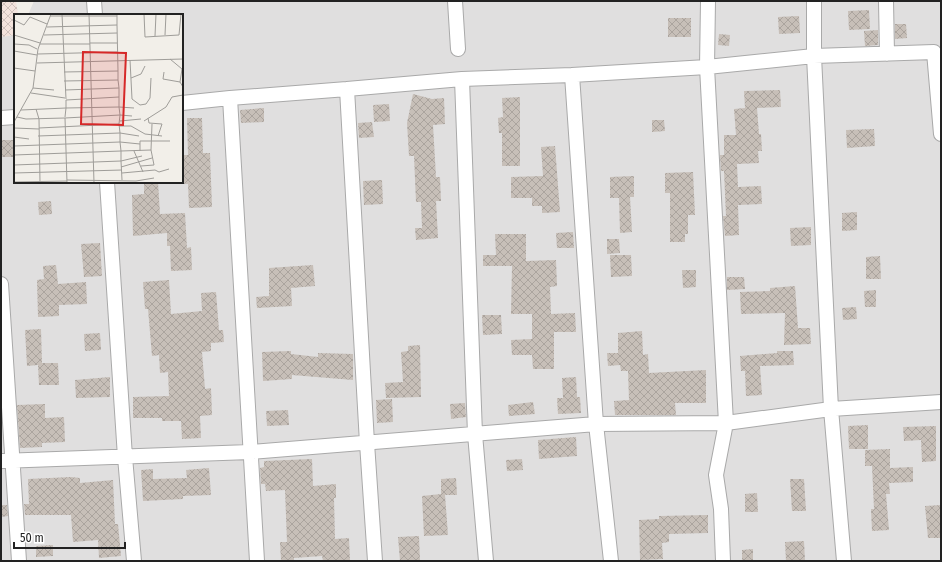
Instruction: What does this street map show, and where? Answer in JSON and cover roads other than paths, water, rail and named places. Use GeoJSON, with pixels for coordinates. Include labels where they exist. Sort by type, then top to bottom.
{"type":"FeatureCollection","features":[{"type":"Feature","properties":{"kind":"street"},"geometry":{"type":"LineString","coordinates":[[94,1],[95,14]]}},
{"type":"Feature","properties":{"kind":"street"},"geometry":{"type":"LineString","coordinates":[[455,1],[458,50]]}},
{"type":"Feature","properties":{"kind":"street"},"geometry":{"type":"LineString","coordinates":[[708,1],[707,67],[726,423],[716,475],[721,509],[723,561]]}},
{"type":"Feature","properties":{"kind":"street"},"geometry":{"type":"LineString","coordinates":[[814,1],[814,56],[831,410],[844,561]]}},
{"type":"Feature","properties":{"kind":"street"},"geometry":{"type":"LineString","coordinates":[[886,1],[887,54]]}},
{"type":"Feature","properties":{"kind":"street"},"geometry":{"type":"LineString","coordinates":[[183,103],[462,79],[572,75],[707,67],[814,56],[938,52],[941,134]]}},
{"type":"Feature","properties":{"kind":"street"},"geometry":{"type":"LineString","coordinates":[[572,75],[596,424],[611,561]]}},
{"type":"Feature","properties":{"kind":"street"},"geometry":{"type":"LineString","coordinates":[[462,79],[475,434],[486,561]]}},
{"type":"Feature","properties":{"kind":"street"},"geometry":{"type":"LineString","coordinates":[[347,89],[375,561]]}},
{"type":"Feature","properties":{"kind":"street"},"geometry":{"type":"LineString","coordinates":[[230,98],[257,561]]}},
{"type":"Feature","properties":{"kind":"street"},"geometry":{"type":"LineString","coordinates":[[1,118],[14,117]]}},
{"type":"Feature","properties":{"kind":"street"},"geometry":{"type":"LineString","coordinates":[[107,183],[125,457],[134,561]]}},
{"type":"Feature","properties":{"kind":"street"},"geometry":{"type":"LineString","coordinates":[[1,284],[8,461],[19,561]]}},
{"type":"Feature","properties":{"kind":"street"},"geometry":{"type":"LineString","coordinates":[[8,461],[250,452],[596,424],[726,423],[831,410],[941,402]]}}]}
